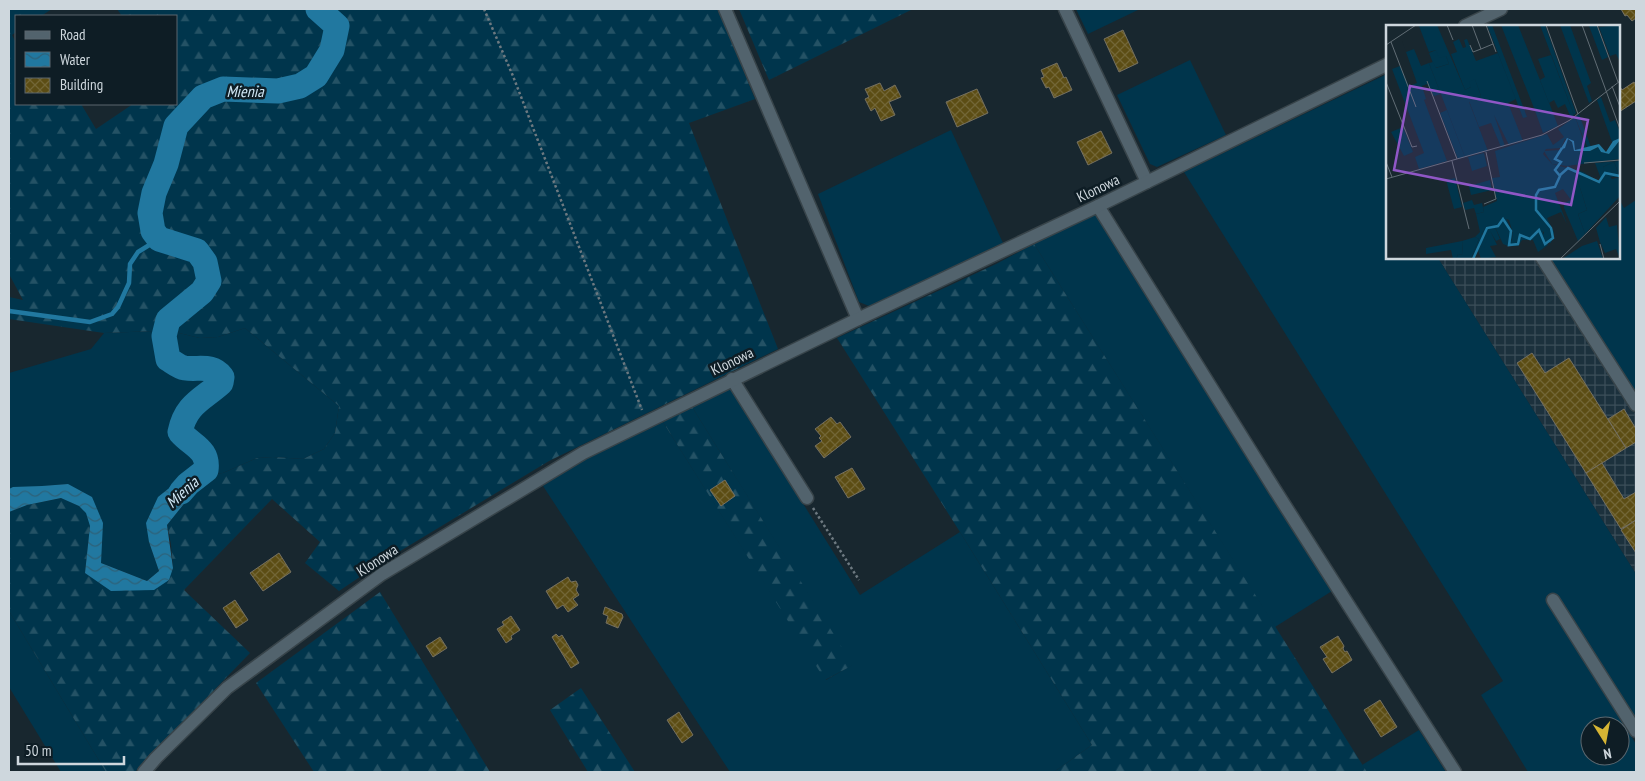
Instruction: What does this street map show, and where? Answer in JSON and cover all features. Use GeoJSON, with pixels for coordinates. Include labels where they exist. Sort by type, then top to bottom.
{"type":"FeatureCollection","features":[{"type":"Feature","properties":{"kind":"street"},"geometry":{"type":"LineString","coordinates":[[725,9],[858,319]]}},
{"type":"Feature","properties":{"kind":"street"},"geometry":{"type":"LineString","coordinates":[[1065,9],[1147,182]]}},
{"type":"Feature","properties":{"kind":"street"},"geometry":{"type":"LineString","coordinates":[[1467,25],[1501,9]]}},
{"type":"Feature","properties":{"kind":"street","name":"Klonowa"},"geometry":{"type":"LineString","coordinates":[[144,772],[227,688],[382,574],[583,453],[732,379],[1098,206],[1386,65]]}},
{"type":"Feature","properties":{"kind":"street"},"geometry":{"type":"LineString","coordinates":[[1098,206],[1275,490],[1455,772]]}},
{"type":"Feature","properties":{"kind":"street"},"geometry":{"type":"LineString","coordinates":[[1543,259],[1636,405]]}},
{"type":"Feature","properties":{"kind":"street"},"geometry":{"type":"LineString","coordinates":[[732,379],[807,498]]}},
{"type":"Feature","properties":{"kind":"street"},"geometry":{"type":"LineString","coordinates":[[1554,600],[1636,731]]}},
{"type":"Feature","properties":{"kind":"path"},"geometry":{"type":"LineString","coordinates":[[484,9],[513,76],[647,421]]}},
{"type":"Feature","properties":{"kind":"path"},"geometry":{"type":"LineString","coordinates":[[807,498],[859,580]]}},
{"type":"Feature","properties":{"kind":"shaded area"},"geometry":{"type":"Polygon","coordinates":[[[1439,259],[1548,259],[1636,415],[1636,574],[1439,259]]]}},
{"type":"Feature","properties":{"kind":"green space"},"geometry":{"type":"Polygon","coordinates":[[[9,9],[52,9],[43,15],[15,15],[15,33],[12,35],[15,41],[15,105],[82,105],[96,129],[132,105],[178,105],[178,15],[121,15],[117,9],[718,9],[755,99],[689,123],[778,349],[549,461],[382,562],[339,591],[305,563],[320,542],[272,499],[184,590],[250,653],[135,772],[106,772],[9,611],[9,512],[27,505],[62,498],[79,506],[86,513],[90,526],[85,573],[127,591],[173,568],[167,525],[195,490],[213,474],[223,473],[257,458],[303,459],[324,449],[335,433],[339,406],[245,328],[218,337],[200,338],[175,332],[104,333],[9,319],[9,297],[23,300],[9,274],[9,9]]]}},
{"type":"Feature","properties":{"kind":"green space"},"geometry":{"type":"Polygon","coordinates":[[[739,9],[913,9],[769,80],[739,9]]]}},
{"type":"Feature","properties":{"kind":"green space"},"geometry":{"type":"Polygon","coordinates":[[[1076,9],[1140,9],[1088,34],[1076,9]]]}},
{"type":"Feature","properties":{"kind":"green space"},"geometry":{"type":"Polygon","coordinates":[[[1190,60],[1226,135],[1157,167],[1150,164],[1117,95],[1190,60]]]}},
{"type":"Feature","properties":{"kind":"green space"},"geometry":{"type":"Polygon","coordinates":[[[1386,74],[1386,259],[1439,259],[1636,574],[1636,720],[1555,594],[1546,600],[1618,716],[1580,716],[1580,766],[1630,766],[1630,734],[1636,744],[1636,772],[1528,772],[1481,695],[1503,681],[1184,172],[1386,74]]]}},
{"type":"Feature","properties":{"kind":"green space"},"geometry":{"type":"Polygon","coordinates":[[[951,130],[1003,243],[869,306],[859,302],[818,194],[951,130]]]}},
{"type":"Feature","properties":{"kind":"green space"},"geometry":{"type":"Polygon","coordinates":[[[1636,200],[1636,399],[1548,259],[1620,259],[1620,201],[1624,208],[1636,200]]]}},
{"type":"Feature","properties":{"kind":"green space"},"geometry":{"type":"Polygon","coordinates":[[[1096,213],[1332,591],[1275,627],[1034,244],[1096,213]]]}},
{"type":"Feature","properties":{"kind":"green space"},"geometry":{"type":"Polygon","coordinates":[[[1034,244],[1367,772],[1054,772],[1092,745],[837,338],[996,264],[1034,244]]]}},
{"type":"Feature","properties":{"kind":"green space"},"geometry":{"type":"Polygon","coordinates":[[[245,328],[339,406],[335,433],[324,449],[303,459],[257,458],[223,473],[213,474],[193,469],[149,542],[159,571],[147,581],[101,563],[101,549],[68,484],[9,489],[9,373],[91,349],[104,333],[175,332],[200,338],[218,337],[245,328]]]}},
{"type":"Feature","properties":{"kind":"green space"},"geometry":{"type":"Polygon","coordinates":[[[731,388],[860,595],[960,532],[1092,745],[1054,772],[730,772],[543,486],[591,454],[663,422],[826,680],[852,665],[692,407],[731,388]]]}},
{"type":"Feature","properties":{"kind":"green space"},"geometry":{"type":"Polygon","coordinates":[[[692,407],[853,665],[825,680],[663,422],[692,407]]]}},
{"type":"Feature","properties":{"kind":"green space"},"geometry":{"type":"Polygon","coordinates":[[[380,592],[490,772],[314,772],[256,683],[380,592]]]}},
{"type":"Feature","properties":{"kind":"green space"},"geometry":{"type":"Polygon","coordinates":[[[9,611],[106,772],[61,772],[9,687],[9,611]]]}},
{"type":"Feature","properties":{"kind":"green space"},"geometry":{"type":"Polygon","coordinates":[[[581,688],[635,772],[588,772],[550,710],[581,688]]]}},
{"type":"Feature","properties":{"kind":"green space"},"geometry":{"type":"Polygon","coordinates":[[[1419,730],[1446,772],[1367,772],[1362,765],[1419,730]]]}},
{"type":"Feature","properties":{"kind":"water"},"geometry":{"type":"Polygon","coordinates":[[[200,467],[213,474],[195,490],[167,525],[173,568],[169,580],[154,590],[111,591],[85,573],[90,526],[86,513],[79,506],[61,498],[27,505],[9,512],[9,489],[13,487],[68,484],[92,497],[103,523],[101,563],[147,581],[159,571],[149,542],[146,523],[158,497],[193,469],[200,467]]]}},
{"type":"Feature","properties":{"kind":"building"},"geometry":{"type":"Polygon","coordinates":[[[1621,9],[1636,9],[1636,18],[1632,21],[1627,15],[1625,16],[1621,9]]]}},
{"type":"Feature","properties":{"kind":"building"},"geometry":{"type":"Polygon","coordinates":[[[1123,30],[1138,63],[1119,72],[1104,39],[1123,30]]]}},
{"type":"Feature","properties":{"kind":"building"},"geometry":{"type":"Polygon","coordinates":[[[1057,63],[1072,90],[1054,98],[1049,87],[1046,88],[1041,78],[1044,77],[1041,70],[1057,63]]]}},
{"type":"Feature","properties":{"kind":"building"},"geometry":{"type":"Polygon","coordinates":[[[1634,82],[1636,85],[1636,101],[1620,111],[1620,87],[1622,90],[1634,82]]]}},
{"type":"Feature","properties":{"kind":"building"},"geometry":{"type":"Polygon","coordinates":[[[880,83],[884,91],[895,85],[901,97],[889,102],[895,115],[881,121],[875,108],[871,111],[865,99],[869,97],[865,89],[880,83]]]}},
{"type":"Feature","properties":{"kind":"building"},"geometry":{"type":"Polygon","coordinates":[[[977,89],[988,113],[957,127],[946,102],[977,89]]]}},
{"type":"Feature","properties":{"kind":"building"},"geometry":{"type":"Polygon","coordinates":[[[1101,131],[1112,153],[1088,165],[1077,142],[1101,131]]]}},
{"type":"Feature","properties":{"kind":"building"},"geometry":{"type":"Polygon","coordinates":[[[1532,353],[1545,373],[1569,358],[1626,448],[1586,473],[1517,363],[1532,353]]]}},
{"type":"Feature","properties":{"kind":"building"},"geometry":{"type":"Polygon","coordinates":[[[1624,409],[1636,429],[1636,442],[1626,448],[1608,419],[1624,409]]]}},
{"type":"Feature","properties":{"kind":"building"},"geometry":{"type":"Polygon","coordinates":[[[831,417],[837,424],[840,422],[851,437],[824,458],[815,446],[822,441],[819,438],[821,436],[815,429],[831,417]]]}},
{"type":"Feature","properties":{"kind":"building"},"geometry":{"type":"Polygon","coordinates":[[[1602,463],[1624,499],[1636,492],[1636,520],[1621,529],[1586,473],[1602,463]]]}},
{"type":"Feature","properties":{"kind":"building"},"geometry":{"type":"Polygon","coordinates":[[[852,468],[865,489],[848,498],[835,477],[852,468]]]}},
{"type":"Feature","properties":{"kind":"building"},"geometry":{"type":"Polygon","coordinates":[[[725,480],[735,496],[721,506],[710,490],[725,480]]]}},
{"type":"Feature","properties":{"kind":"building"},"geometry":{"type":"Polygon","coordinates":[[[1636,520],[1636,553],[1621,530],[1636,520]]]}},
{"type":"Feature","properties":{"kind":"building"},"geometry":{"type":"Polygon","coordinates":[[[279,553],[291,572],[263,591],[250,573],[279,553]]]}},
{"type":"Feature","properties":{"kind":"building"},"geometry":{"type":"Polygon","coordinates":[[[568,577],[571,582],[576,581],[578,585],[576,590],[579,595],[573,599],[578,605],[568,612],[563,605],[557,609],[546,591],[568,577]]]}},
{"type":"Feature","properties":{"kind":"building"},"geometry":{"type":"Polygon","coordinates":[[[235,600],[248,620],[236,628],[223,608],[235,600]]]}},
{"type":"Feature","properties":{"kind":"building"},"geometry":{"type":"Polygon","coordinates":[[[605,607],[622,614],[623,617],[618,628],[606,623],[608,616],[603,614],[605,607]]]}},
{"type":"Feature","properties":{"kind":"building"},"geometry":{"type":"Polygon","coordinates":[[[511,616],[520,630],[511,636],[512,639],[506,643],[497,629],[504,625],[502,622],[511,616]]]}},
{"type":"Feature","properties":{"kind":"building"},"geometry":{"type":"Polygon","coordinates":[[[556,634],[559,637],[562,635],[579,663],[571,668],[552,637],[556,634]]]}},
{"type":"Feature","properties":{"kind":"building"},"geometry":{"type":"Polygon","coordinates":[[[1338,636],[1344,646],[1343,649],[1345,652],[1347,651],[1352,660],[1332,673],[1323,659],[1327,657],[1320,647],[1338,636]]]}},
{"type":"Feature","properties":{"kind":"building"},"geometry":{"type":"Polygon","coordinates":[[[440,637],[447,648],[433,657],[426,646],[440,637]]]}},
{"type":"Feature","properties":{"kind":"building"},"geometry":{"type":"Polygon","coordinates":[[[1380,700],[1397,727],[1381,737],[1364,710],[1380,700]]]}},
{"type":"Feature","properties":{"kind":"building"},"geometry":{"type":"Polygon","coordinates":[[[679,712],[693,735],[682,743],[667,720],[679,712]]]}},
{"type":"Feature","properties":{"kind":"waterway","name":"Mienia"},"geometry":{"type":"LineString","coordinates":[[181,492],[206,470],[205,457],[202,452],[180,432],[183,423],[186,415],[196,403],[221,383],[222,377],[214,370],[178,366],[168,359],[164,336],[168,320],[202,292],[209,281],[205,262],[197,251],[159,239],[153,231],[150,213],[154,193],[166,164],[176,126],[203,97],[223,89],[278,91],[300,86],[316,76],[332,50],[337,26],[318,9]]}},
{"type":"Feature","properties":{"kind":"waterway"},"geometry":{"type":"LineString","coordinates":[[9,311],[90,322],[112,314],[118,307],[129,283],[130,264],[138,252],[159,239]]}}]}
